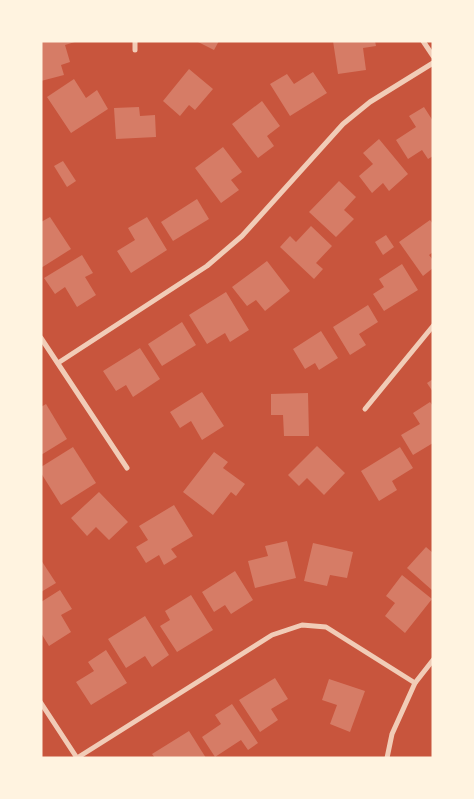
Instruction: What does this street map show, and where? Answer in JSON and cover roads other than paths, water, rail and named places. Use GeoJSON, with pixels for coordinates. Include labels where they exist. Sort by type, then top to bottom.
{"type":"FeatureCollection","features":[{"type":"Feature","properties":{"kind":"street"},"geometry":{"type":"LineString","coordinates":[[135,41],[135,50]]}},
{"type":"Feature","properties":{"kind":"street"},"geometry":{"type":"LineString","coordinates":[[423,41],[433,56]]}},
{"type":"Feature","properties":{"kind":"street"},"geometry":{"type":"LineString","coordinates":[[58,363],[207,266],[242,236],[343,124],[370,102],[433,63]]}},
{"type":"Feature","properties":{"kind":"street"},"geometry":{"type":"LineString","coordinates":[[365,409],[433,326]]}},
{"type":"Feature","properties":{"kind":"street"},"geometry":{"type":"LineString","coordinates":[[41,338],[127,468]]}},
{"type":"Feature","properties":{"kind":"street"},"geometry":{"type":"LineString","coordinates":[[41,703],[77,758],[272,635],[302,625],[326,627],[415,682]]}},
{"type":"Feature","properties":{"kind":"street"},"geometry":{"type":"LineString","coordinates":[[387,758],[392,734],[415,682],[433,660]]}}]}
